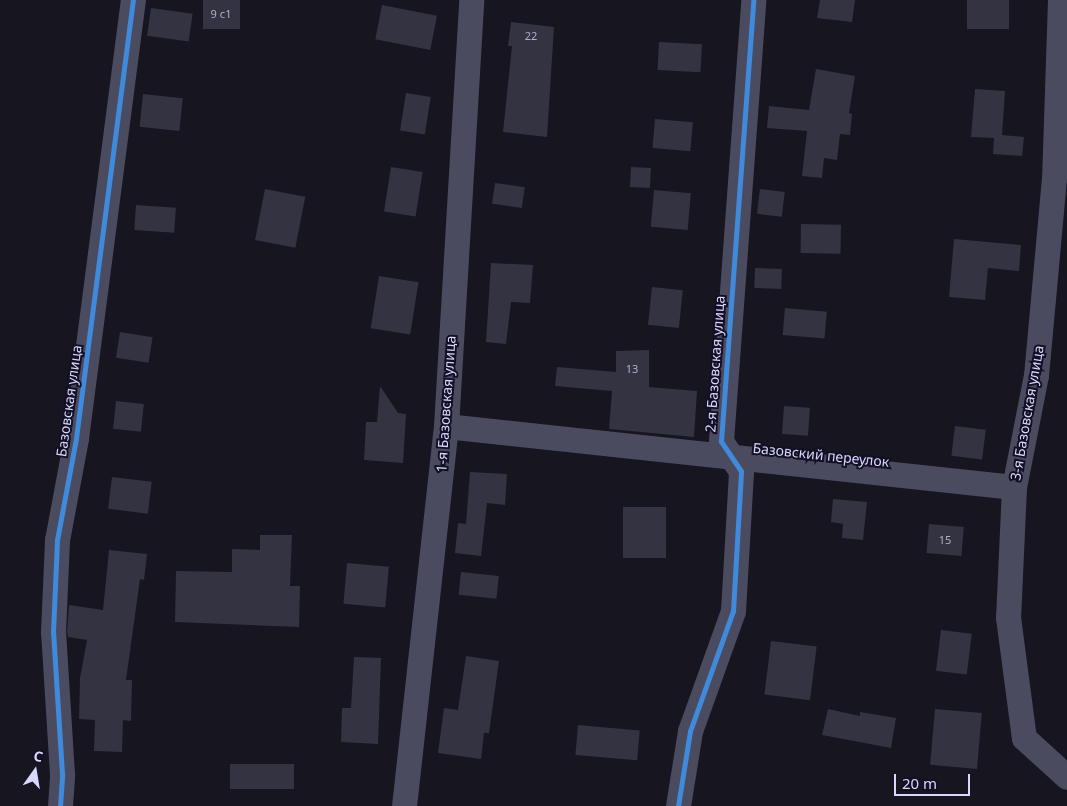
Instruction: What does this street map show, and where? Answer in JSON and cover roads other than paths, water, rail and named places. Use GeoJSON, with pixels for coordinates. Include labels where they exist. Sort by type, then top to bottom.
{"type":"FeatureCollection","features":[{"type":"Feature","properties":{"kind":"street","name":"Базовская улица"},"geometry":{"type":"LineString","coordinates":[[60,806],[62,774],[54,632],[57,540],[76,438],[133,0]]}},
{"type":"Feature","properties":{"kind":"street","name":"1-я Базовская улица"},"geometry":{"type":"LineString","coordinates":[[404,806],[446,426],[471,0]]}},
{"type":"Feature","properties":{"kind":"street","name":"2-я Базовская улица"},"geometry":{"type":"LineString","coordinates":[[678,806],[690,731],[733,611],[741,471],[721,441],[753,0]]}},
{"type":"Feature","properties":{"kind":"street","name":"3-я Базовская улица"},"geometry":{"type":"LineString","coordinates":[[1060,0],[1054,178],[1036,375],[1014,487],[1008,617],[1024,738],[1067,777]]}},
{"type":"Feature","properties":{"kind":"street","name":"Базовский переулок"},"geometry":{"type":"LineString","coordinates":[[446,426],[1014,487]]}}]}
